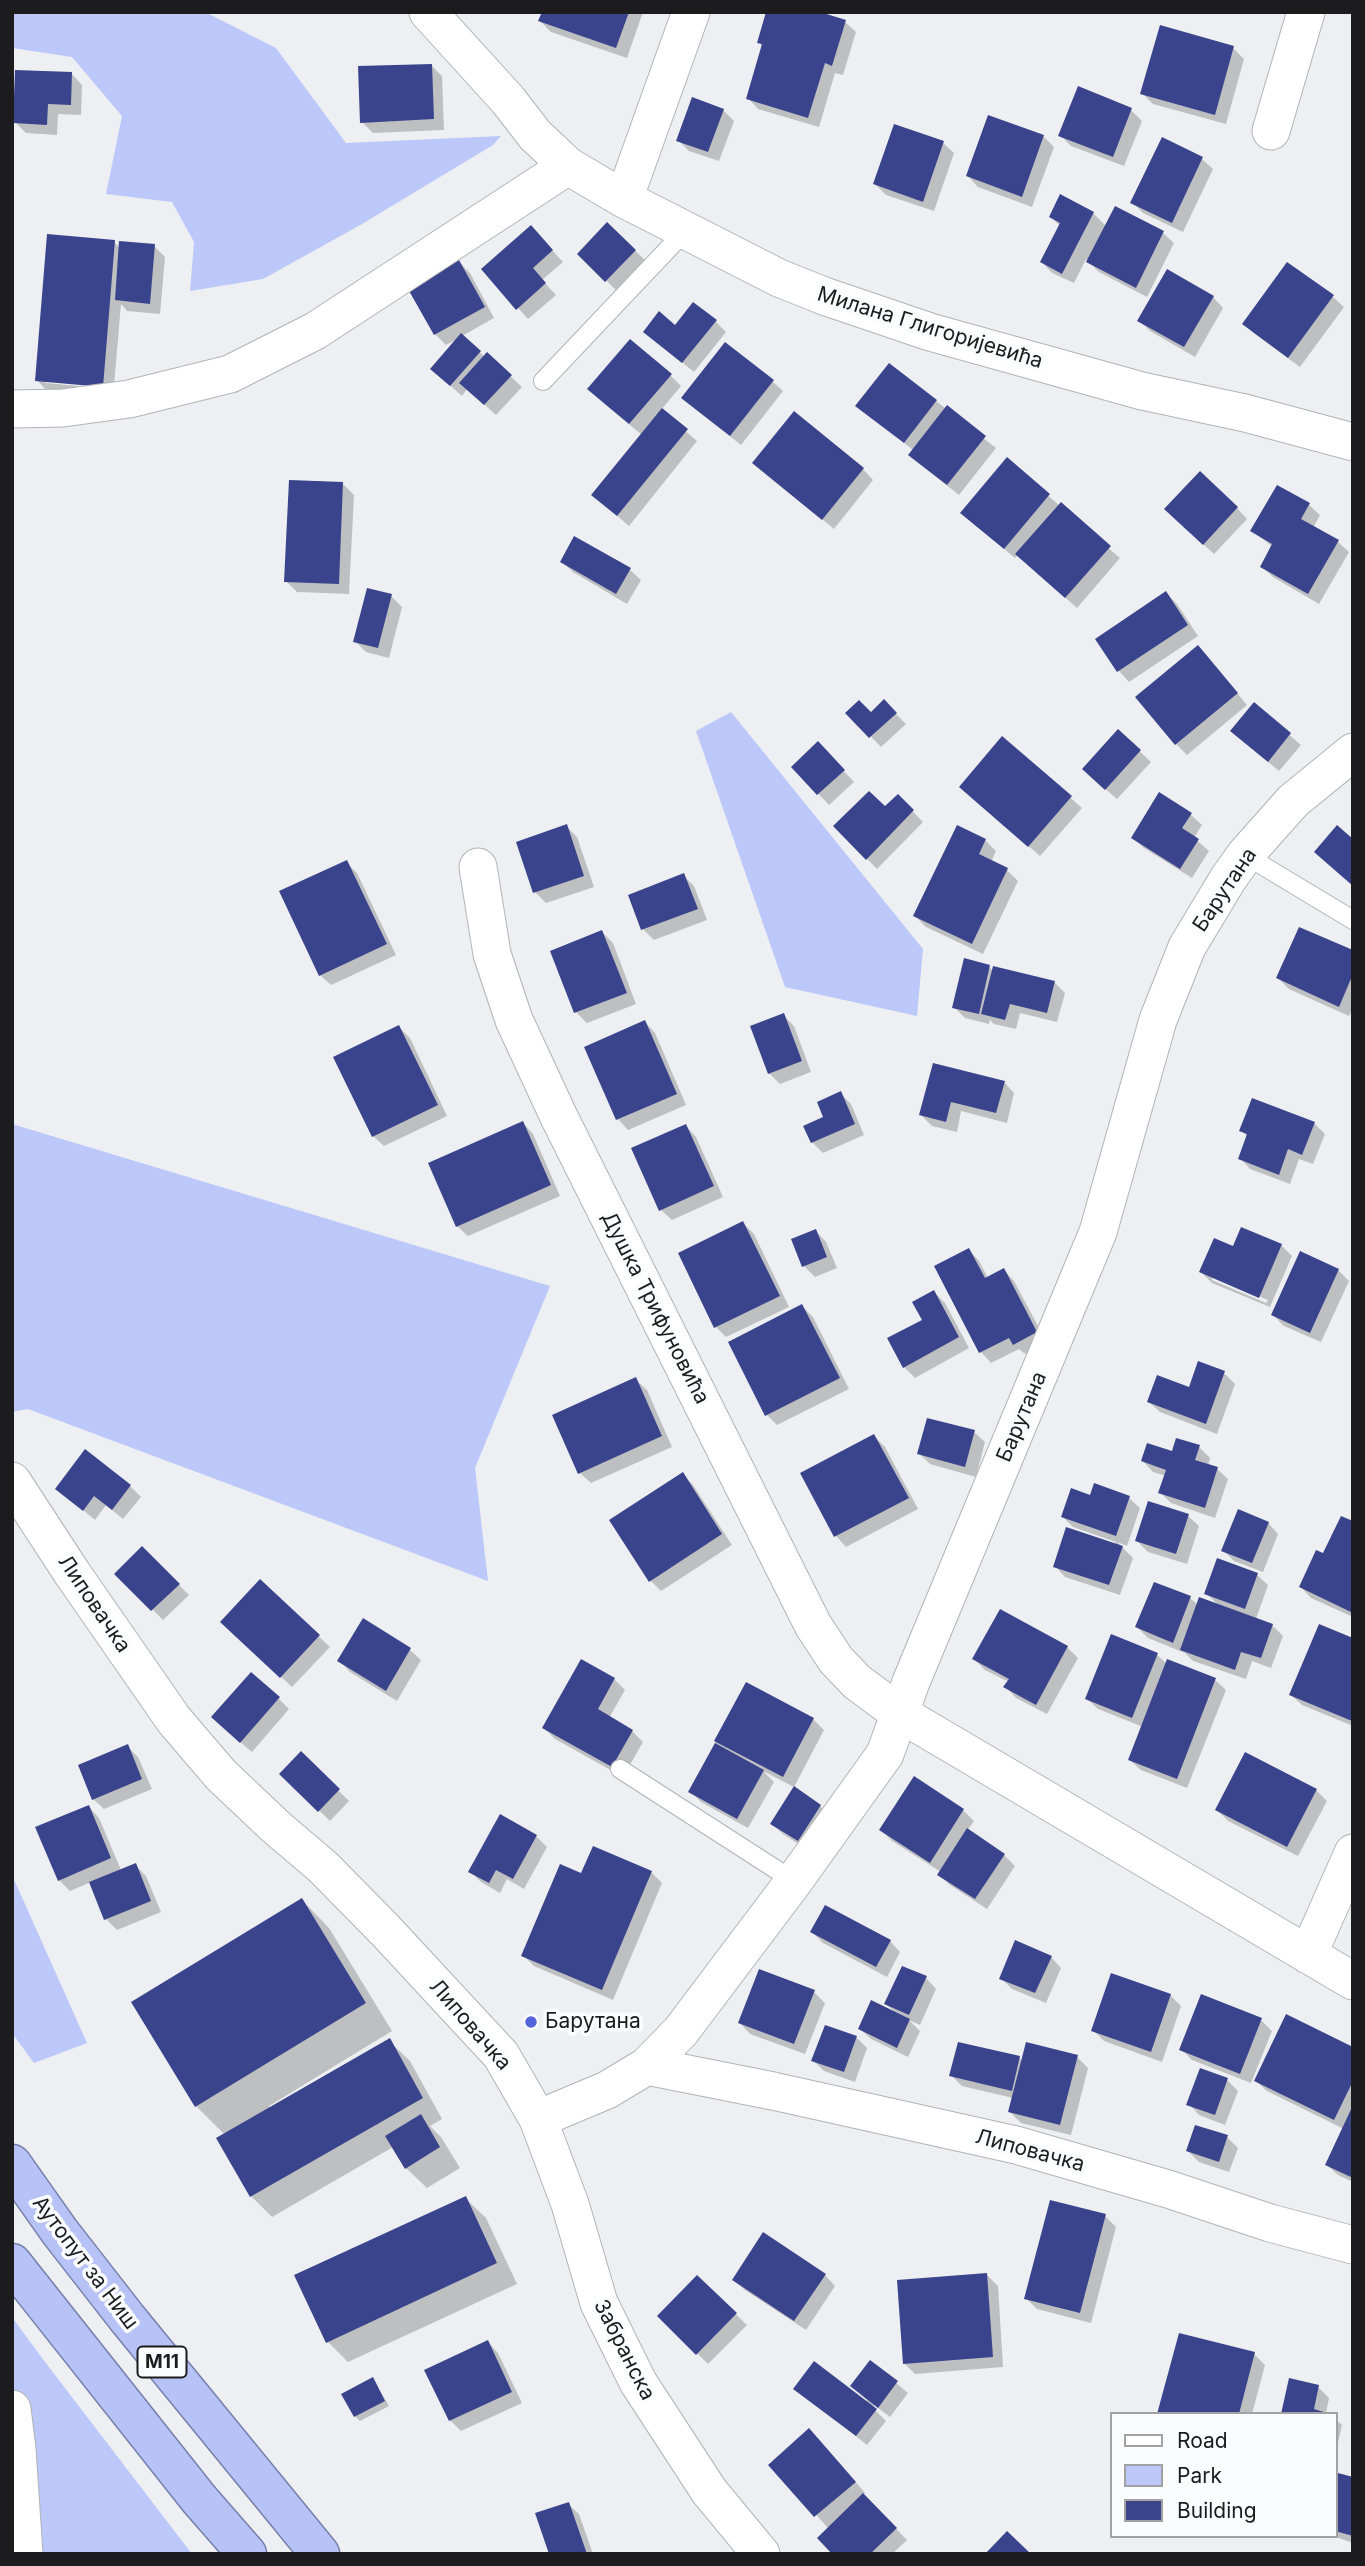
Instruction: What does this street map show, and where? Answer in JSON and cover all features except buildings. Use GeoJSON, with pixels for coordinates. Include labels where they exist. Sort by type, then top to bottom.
{"type":"FeatureCollection","features":[{"type":"Feature","properties":{"kind":"highway","name":"Аутопут за Ниш"},"geometry":{"type":"LineString","coordinates":[[12,2164],[60,2232],[127,2318],[320,2554]]}},
{"type":"Feature","properties":{"kind":"highway","name":"M11"},"geometry":{"type":"LineString","coordinates":[[12,2263],[199,2499],[247,2554]]}},
{"type":"Feature","properties":{"kind":"street","name":"Милана Глигоријевића"},"geometry":{"type":"LineString","coordinates":[[428,12],[509,100],[535,135],[568,166],[624,199],[779,278],[905,324],[1142,391],[1245,413],[1353,442]]}},
{"type":"Feature","properties":{"kind":"street"},"geometry":{"type":"LineString","coordinates":[[624,199],[691,12]]}},
{"type":"Feature","properties":{"kind":"street"},"geometry":{"type":"LineString","coordinates":[[1271,131],[1306,12]]}},
{"type":"Feature","properties":{"kind":"street"},"geometry":{"type":"LineString","coordinates":[[12,409],[63,408],[129,399],[230,374],[316,331],[568,166]]}},
{"type":"Feature","properties":{"kind":"street","name":"Барутана"},"geometry":{"type":"LineString","coordinates":[[647,2066],[681,2031],[885,1754],[899,1713],[1098,1232],[1158,1020],[1187,947],[1228,878],[1245,855],[1293,801],[1353,752]]}},
{"type":"Feature","properties":{"kind":"street","name":"Душка Трифуновића"},"geometry":{"type":"LineString","coordinates":[[478,867],[492,954],[514,1020],[565,1129],[813,1625],[836,1660],[857,1682],[899,1713],[1353,1981]]}},
{"type":"Feature","properties":{"kind":"street","name":"Липовачка"},"geometry":{"type":"LineString","coordinates":[[12,1481],[174,1720],[221,1774],[276,1828],[323,1867],[478,2029],[509,2067],[538,2119]]}},
{"type":"Feature","properties":{"kind":"street"},"geometry":{"type":"LineString","coordinates":[[1308,1955],[1353,1853]]}},
{"type":"Feature","properties":{"kind":"street"},"geometry":{"type":"LineString","coordinates":[[538,2119],[607,2090],[647,2066]]}},
{"type":"Feature","properties":{"kind":"street","name":"Липовачка"},"geometry":{"type":"LineString","coordinates":[[647,2066],[1016,2145],[1168,2189],[1270,2223],[1353,2245]]}},
{"type":"Feature","properties":{"kind":"street","name":"Забранска"},"geometry":{"type":"LineString","coordinates":[[538,2119],[570,2204],[598,2303],[638,2382],[709,2491],[761,2554]]}},
{"type":"Feature","properties":{"kind":"street"},"geometry":{"type":"LineString","coordinates":[[12,2409],[24,2554]]}},
{"type":"Feature","properties":{"kind":"lane"},"geometry":{"type":"LineString","coordinates":[[543,381],[687,229]]}},
{"type":"Feature","properties":{"kind":"lane"},"geometry":{"type":"LineString","coordinates":[[1245,855],[1353,920]]}},
{"type":"Feature","properties":{"kind":"lane"},"geometry":{"type":"LineString","coordinates":[[620,1769],[794,1881]]}},
{"type":"Feature","properties":{"kind":"green space"},"geometry":{"type":"Polygon","coordinates":[[[12,12],[205,12],[276,48],[346,143],[501,136],[493,145],[362,224],[263,279],[190,291],[194,242],[172,202],[106,194],[122,116],[72,57],[12,48],[12,12]]]}},
{"type":"Feature","properties":{"kind":"green space"},"geometry":{"type":"Polygon","coordinates":[[[731,712],[923,949],[917,1016],[785,987],[696,731],[731,712]]]}},
{"type":"Feature","properties":{"kind":"green space"},"geometry":{"type":"Polygon","coordinates":[[[12,1124],[550,1286],[475,1468],[488,1581],[28,1409],[12,1412],[12,1124]]]}},
{"type":"Feature","properties":{"kind":"green space"},"geometry":{"type":"Polygon","coordinates":[[[12,1875],[87,2043],[34,2063],[12,2033],[12,1875]]]}},
{"type":"Feature","properties":{"kind":"green space"},"geometry":{"type":"Polygon","coordinates":[[[12,2317],[192,2554],[21,2554],[12,2412],[12,2317]]]}},
{"type":"Feature","properties":{"kind":"place","name":"Барутана"},"geometry":{"type":"Point","coordinates":[531,2022]}}]}
